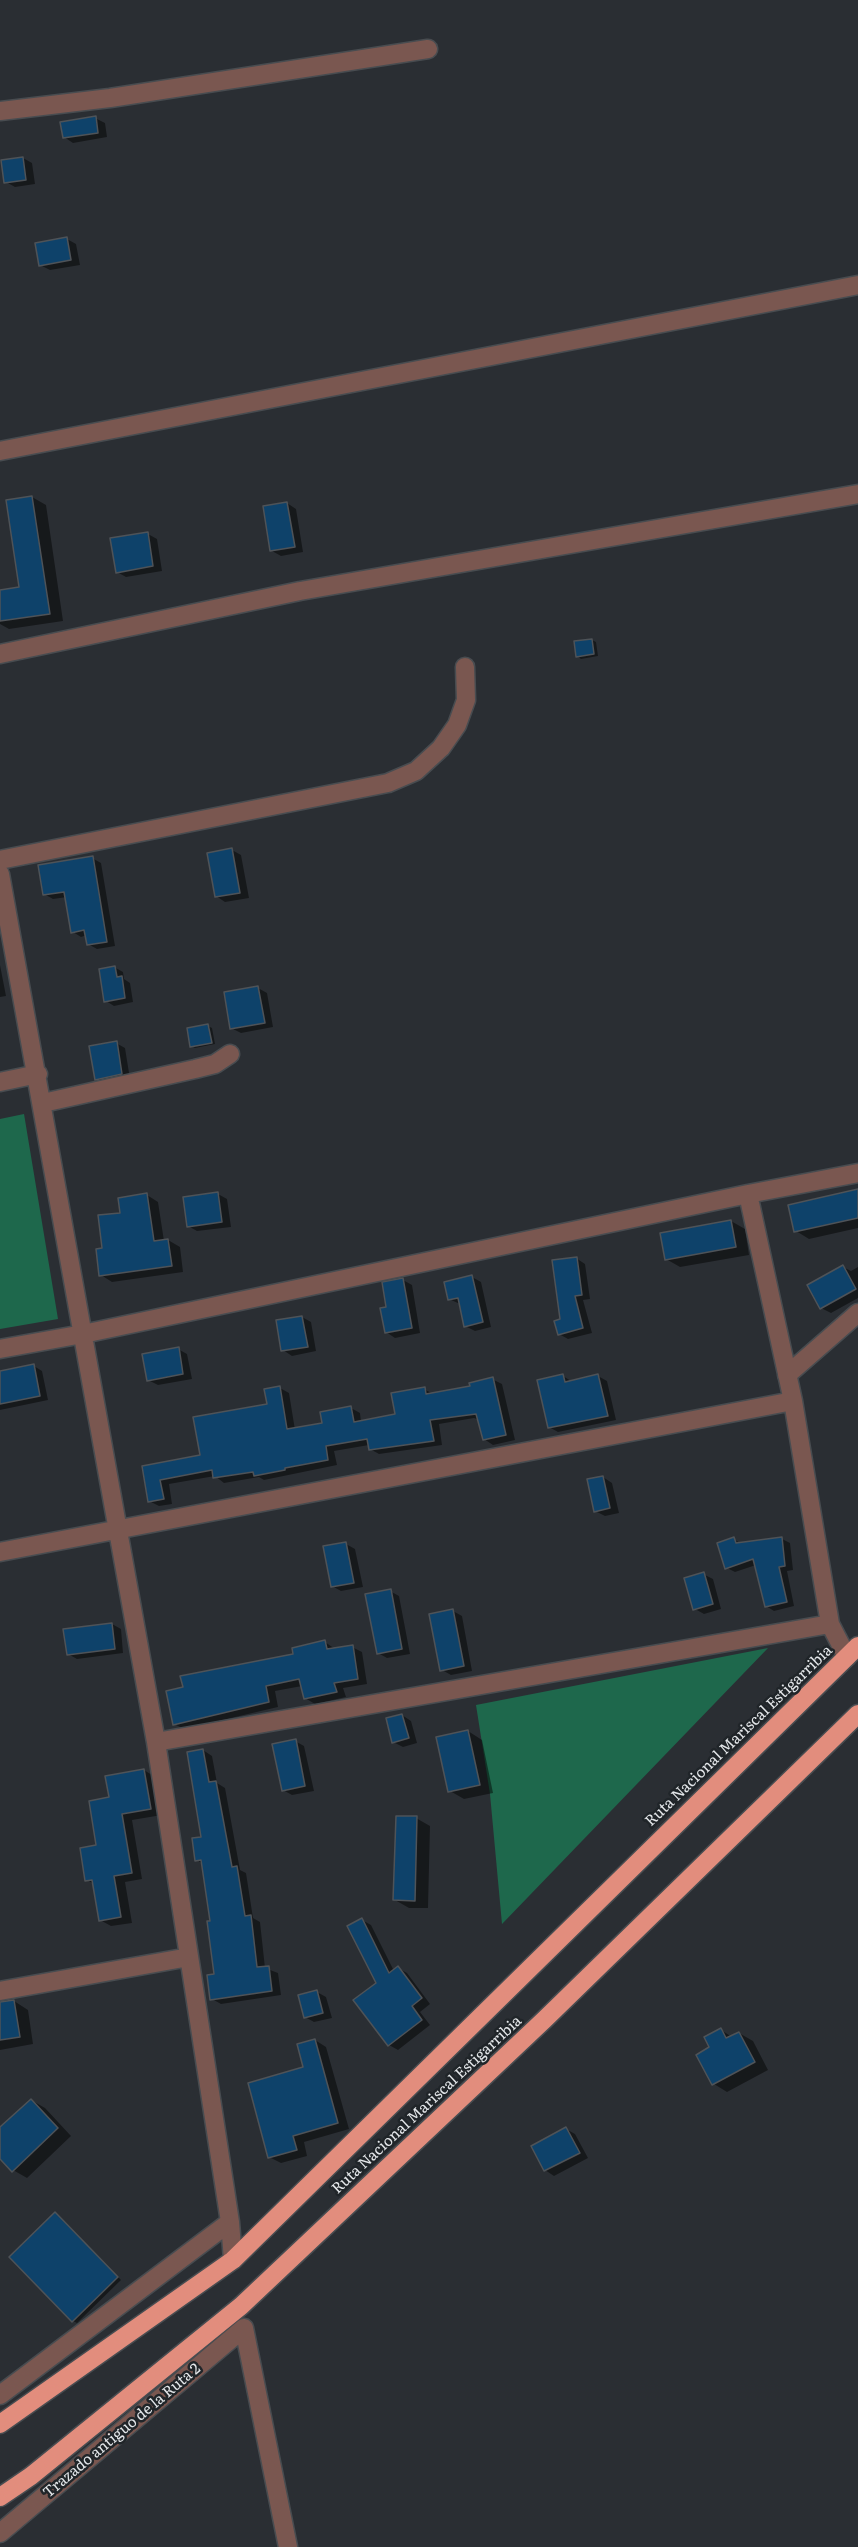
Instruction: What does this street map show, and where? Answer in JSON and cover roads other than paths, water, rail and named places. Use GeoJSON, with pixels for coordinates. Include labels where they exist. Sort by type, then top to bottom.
{"type":"FeatureCollection","features":[{"type":"Feature","properties":{"kind":"highway","name":"Ruta Nacional Mariscal Estigarribia"},"geometry":{"type":"LineString","coordinates":[[0,2424],[233,2260],[852,1651]]}},
{"type":"Feature","properties":{"kind":"highway","name":"Ruta Nacional Mariscal Estigarribia"},"geometry":{"type":"LineString","coordinates":[[0,2497],[31,2476],[241,2306],[535,2028],[858,1714]]}},
{"type":"Feature","properties":{"kind":"street"},"geometry":{"type":"LineString","coordinates":[[0,111],[110,98],[428,49]]}},
{"type":"Feature","properties":{"kind":"street"},"geometry":{"type":"LineString","coordinates":[[0,451],[858,285]]}},
{"type":"Feature","properties":{"kind":"street"},"geometry":{"type":"LineString","coordinates":[[0,654],[300,591],[858,494]]}},
{"type":"Feature","properties":{"kind":"street"},"geometry":{"type":"LineString","coordinates":[[0,860],[376,785],[416,771],[441,748],[457,725],[466,699],[465,667]]}},
{"type":"Feature","properties":{"kind":"street"},"geometry":{"type":"LineString","coordinates":[[0,878],[38,1074],[156,1742],[230,2222],[233,2260]]}},
{"type":"Feature","properties":{"kind":"street"},"geometry":{"type":"LineString","coordinates":[[43,1102],[195,1069],[214,1064],[230,1054]]}},
{"type":"Feature","properties":{"kind":"street"},"geometry":{"type":"LineString","coordinates":[[0,1082],[38,1074]]}},
{"type":"Feature","properties":{"kind":"street"},"geometry":{"type":"LineString","coordinates":[[0,1349],[83,1334],[748,1194],[858,1173]]}},
{"type":"Feature","properties":{"kind":"street"},"geometry":{"type":"LineString","coordinates":[[748,1194],[793,1401],[830,1624],[852,1651]]}},
{"type":"Feature","properties":{"kind":"street"},"geometry":{"type":"LineString","coordinates":[[787,1375],[858,1313]]}},
{"type":"Feature","properties":{"kind":"street"},"geometry":{"type":"LineString","coordinates":[[0,1552],[793,1401]]}},
{"type":"Feature","properties":{"kind":"street"},"geometry":{"type":"LineString","coordinates":[[156,1742],[830,1624]]}},
{"type":"Feature","properties":{"kind":"street"},"geometry":{"type":"LineString","coordinates":[[0,1991],[189,1957]]}},
{"type":"Feature","properties":{"kind":"street"},"geometry":{"type":"LineString","coordinates":[[0,2395],[230,2222]]}},
{"type":"Feature","properties":{"kind":"street","name":"Trazado antiguo de la Ruta 2"},"geometry":{"type":"LineString","coordinates":[[0,2534],[244,2328],[288,2547]]}}]}
